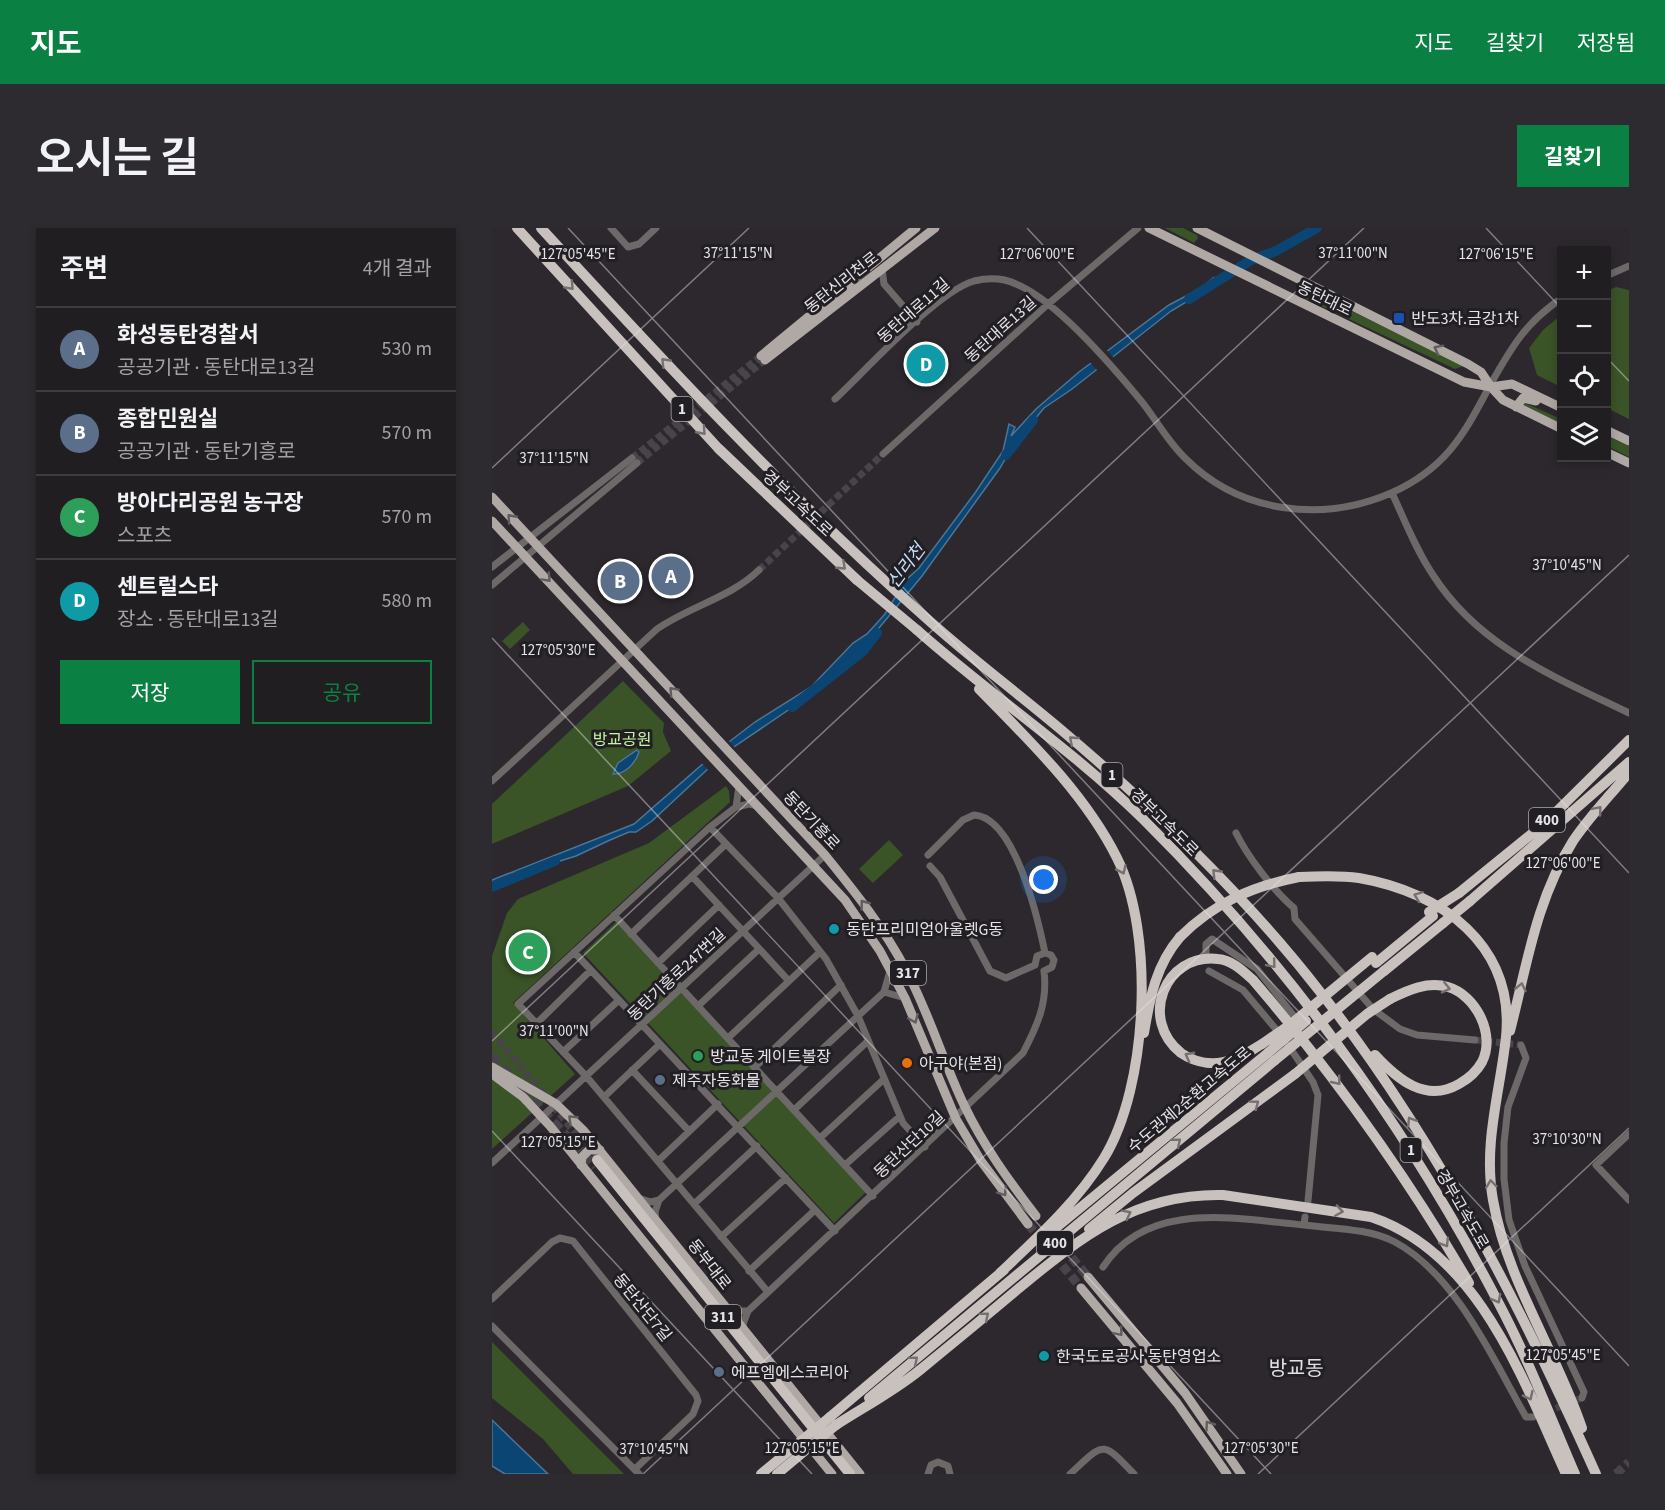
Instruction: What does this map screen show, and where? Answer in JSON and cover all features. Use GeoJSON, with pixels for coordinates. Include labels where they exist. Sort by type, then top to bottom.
{"type":"FeatureCollection","features":[{"type":"Feature","properties":{"kind":"highway","name":"경부고속도로"},"geometry":{"type":"LineString","coordinates":[[517,228],[717,448],[857,580],[950,659],[1053,740],[1142,818],[1227,910],[1322,1023],[1401,1133],[1440,1196],[1518,1342],[1575,1474]]}},
{"type":"Feature","properties":{"kind":"highway","name":"경부고속도로"},"geometry":{"type":"LineString","coordinates":[[541,228],[722,422],[870,567],[926,618],[1059,728],[1170,827],[1284,947],[1377,1067],[1486,1245],[1547,1366],[1597,1474]]}},
{"type":"Feature","properties":{"kind":"highway"},"geometry":{"type":"LineString","coordinates":[[950,659],[1008,718],[1067,785],[1108,843],[1126,879],[1138,922],[1142,964],[1136,1049],[1124,1117]]}},
{"type":"Feature","properties":{"kind":"highway","name":"400"},"geometry":{"type":"LineString","coordinates":[[1377,964],[1431,914],[1545,823],[1629,740]]}},
{"type":"Feature","properties":{"kind":"highway","name":"수도권제2순환고속도로"},"geometry":{"type":"LineString","coordinates":[[833,1421],[1000,1273],[1377,964],[1443,923],[1470,902],[1629,762]]}},
{"type":"Feature","properties":{"kind":"highway"},"geometry":{"type":"LineString","coordinates":[[1501,1064],[1532,935],[1550,884],[1574,839],[1629,773]]}},
{"type":"Feature","properties":{"kind":"highway"},"geometry":{"type":"LineString","coordinates":[[1000,1273],[1083,1188],[1103,1159],[1124,1117],[1156,976],[1163,960],[1180,937],[1201,916],[1243,893],[1271,882],[1299,878],[1357,877],[1391,885],[1429,900],[1451,914],[1471,932],[1490,958],[1504,995],[1506,1036],[1489,1146],[1492,1198],[1510,1263],[1580,1422],[1597,1474]]}},
{"type":"Feature","properties":{"kind":"highway"},"geometry":{"type":"LineString","coordinates":[[1377,964],[1291,1024],[1268,1052],[1221,1063],[1207,1064],[1187,1056],[1174,1047],[1164,1032],[1158,1010],[1163,989],[1172,975],[1198,959],[1220,958],[1235,965],[1253,980],[1346,1092],[1393,1159],[1498,1334],[1566,1474]]}},
{"type":"Feature","properties":{"kind":"highway"},"geometry":{"type":"LineString","coordinates":[[1060,1255],[1132,1192],[1295,1074],[1367,1014],[1390,999],[1412,989],[1439,986],[1456,990],[1471,1003],[1481,1018],[1486,1045],[1483,1061],[1473,1074],[1449,1089],[1435,1092],[1415,1088],[1386,1066],[1341,1018]]}},
{"type":"Feature","properties":{"kind":"highway","name":"수도권제2순환고속도로"},"geometry":{"type":"LineString","coordinates":[[761,1474],[804,1445],[833,1421],[1268,1052]]}},
{"type":"Feature","properties":{"kind":"highway","name":"동부대로"},"geometry":{"type":"LineString","coordinates":[[597,1159],[841,1474]]}},
{"type":"Feature","properties":{"kind":"highway","name":"동부대로"},"geometry":{"type":"LineString","coordinates":[[597,1159],[850,1474]]}},
{"type":"Feature","properties":{"kind":"highway"},"geometry":{"type":"LineString","coordinates":[[833,1421],[907,1380],[1087,1234],[1142,1207],[1180,1197],[1224,1195],[1356,1214],[1392,1224],[1424,1243],[1471,1294],[1498,1334]]}},
{"type":"Feature","properties":{"kind":"highway","name":"수도권제2순환고속도로"},"geometry":{"type":"LineString","coordinates":[[777,1474],[804,1445]]}},
{"type":"Feature","properties":{"kind":"main road","name":"동탄신리천로"},"geometry":{"type":"LineString","coordinates":[[916,228],[763,358],[935,228]]}},
{"type":"Feature","properties":{"kind":"main road","name":"동탄대로"},"geometry":{"type":"LineString","coordinates":[[1149,228],[1464,382],[1491,387],[1512,384],[1557,406]]}},
{"type":"Feature","properties":{"kind":"main road","name":"동탄대로"},"geometry":{"type":"LineString","coordinates":[[1197,228],[1468,364],[1481,372],[1503,400],[1557,427]]}},
{"type":"Feature","properties":{"kind":"main road"},"geometry":{"type":"LineString","coordinates":[[1426,364],[1435,363],[1458,373],[1462,372],[1468,364]]}},
{"type":"Feature","properties":{"kind":"main road"},"geometry":{"type":"LineString","coordinates":[[1516,407],[1518,401],[1528,398],[1557,408]]}},
{"type":"Feature","properties":{"kind":"main road"},"geometry":{"type":"LineString","coordinates":[[1611,432],[1629,441]]}},
{"type":"Feature","properties":{"kind":"main road"},"geometry":{"type":"LineString","coordinates":[[1611,454],[1629,463]]}},
{"type":"Feature","properties":{"kind":"main road","name":"동탄기흥로"},"geometry":{"type":"LineString","coordinates":[[492,497],[825,855],[864,903],[898,956],[919,996],[965,1106],[1001,1170],[1036,1215]]}},
{"type":"Feature","properties":{"kind":"main road","name":"동탄기흥로"},"geometry":{"type":"LineString","coordinates":[[492,521],[814,865],[857,916],[890,968],[905,998],[956,1119],[981,1161],[1028,1224]]}},
{"type":"Feature","properties":{"kind":"main road","name":"동부대로"},"geometry":{"type":"LineString","coordinates":[[492,1067],[556,1104],[584,1131],[597,1159],[636,1196],[744,1333],[860,1474]]}},
{"type":"Feature","properties":{"kind":"main road"},"geometry":{"type":"LineString","coordinates":[[492,1074],[523,1097],[542,1117],[832,1474]]}},
{"type":"Feature","properties":{"kind":"main road"},"geometry":{"type":"LineString","coordinates":[[581,1165],[585,1153],[589,1150],[597,1159]]}},
{"type":"Feature","properties":{"kind":"main road"},"geometry":{"type":"LineString","coordinates":[[1088,1277],[1185,1393],[1239,1471]]}},
{"type":"Feature","properties":{"kind":"main road"},"geometry":{"type":"LineString","coordinates":[[1081,1288],[1177,1403],[1227,1474]]}},
{"type":"Feature","properties":{"kind":"street"},"geometry":{"type":"LineString","coordinates":[[611,228],[628,247],[639,244],[656,228]]}},
{"type":"Feature","properties":{"kind":"street","name":"동탄대로13길"},"geometry":{"type":"LineString","coordinates":[[884,454],[1047,305],[1138,228]]}},
{"type":"Feature","properties":{"kind":"street"},"geometry":{"type":"LineString","coordinates":[[1611,274],[1629,266]]}},
{"type":"Feature","properties":{"kind":"street"},"geometry":{"type":"LineString","coordinates":[[882,269],[884,284],[917,321]]}},
{"type":"Feature","properties":{"kind":"street","name":"동탄대로11길"},"geometry":{"type":"LineString","coordinates":[[835,399],[917,321],[961,286],[984,280],[1017,284],[1047,305],[1079,333],[1129,387],[1188,461],[1215,483],[1251,500],[1281,508],[1320,511],[1355,506],[1392,493]]}},
{"type":"Feature","properties":{"kind":"street"},"geometry":{"type":"LineString","coordinates":[[1560,300],[1521,335],[1462,438],[1452,450],[1431,469],[1392,493],[1426,565],[1442,589],[1471,622],[1511,654],[1629,713]]}},
{"type":"Feature","properties":{"kind":"street"},"geometry":{"type":"LineString","coordinates":[[492,567],[635,460],[492,585]]}},
{"type":"Feature","properties":{"kind":"street"},"geometry":{"type":"LineString","coordinates":[[492,781],[623,659],[666,623],[727,594],[759,570]]}},
{"type":"Feature","properties":{"kind":"street"},"geometry":{"type":"LineString","coordinates":[[736,781],[736,807]]}},
{"type":"Feature","properties":{"kind":"street"},"geometry":{"type":"LineString","coordinates":[[760,807],[749,804],[736,807],[710,827],[518,1004],[586,1076],[768,1292]]}},
{"type":"Feature","properties":{"kind":"street"},"geometry":{"type":"LineString","coordinates":[[928,855],[963,820],[974,815],[991,820],[1012,851],[1034,900],[1045,952],[1053,957],[1054,964],[1050,969],[1044,971],[1035,965],[1026,966],[1006,978],[990,971],[940,877],[930,866]]}},
{"type":"Feature","properties":{"kind":"street"},"geometry":{"type":"LineString","coordinates":[[710,827],[778,898],[820,952],[858,1016],[900,1116],[925,1147]]}},
{"type":"Feature","properties":{"kind":"street"},"geometry":{"type":"LineString","coordinates":[[1236,833],[1246,854],[1281,897],[1294,908],[1295,919],[1373,1009],[1408,1033],[1475,1040]]}},
{"type":"Feature","properties":{"kind":"street"},"geometry":{"type":"LineString","coordinates":[[631,934],[726,844]]}},
{"type":"Feature","properties":{"kind":"street","name":"동탄기흥로247번길"},"geometry":{"type":"LineString","coordinates":[[492,1163],[825,855]]}},
{"type":"Feature","properties":{"kind":"street"},"geometry":{"type":"LineString","coordinates":[[692,876],[789,981]]}},
{"type":"Feature","properties":{"kind":"street"},"geometry":{"type":"LineString","coordinates":[[658,963],[719,905]]}},
{"type":"Feature","properties":{"kind":"street"},"geometry":{"type":"LineString","coordinates":[[614,915],[778,1090],[873,1196]]}},
{"type":"Feature","properties":{"kind":"street"},"geometry":{"type":"LineString","coordinates":[[1206,957],[1206,944],[1212,939],[1250,963],[1293,1015]]}},
{"type":"Feature","properties":{"kind":"street"},"geometry":{"type":"LineString","coordinates":[[698,1006],[759,949]]}},
{"type":"Feature","properties":{"kind":"street"},"geometry":{"type":"LineString","coordinates":[[574,952],[835,1231]]}},
{"type":"Feature","properties":{"kind":"street"},"geometry":{"type":"LineString","coordinates":[[728,1038],[820,952]]}},
{"type":"Feature","properties":{"kind":"street"},"geometry":{"type":"LineString","coordinates":[[1035,965],[1037,956],[1045,952]]}},
{"type":"Feature","properties":{"kind":"street"},"geometry":{"type":"LineString","coordinates":[[656,1221],[655,1212],[659,1200],[884,992],[890,968]]}},
{"type":"Feature","properties":{"kind":"street"},"geometry":{"type":"LineString","coordinates":[[537,1023],[591,970]]}},
{"type":"Feature","properties":{"kind":"street","name":"동탄산단10길"},"geometry":{"type":"LineString","coordinates":[[747,1311],[956,1119],[965,1106],[1023,1053],[1040,1020],[1047,991],[1044,971]]}},
{"type":"Feature","properties":{"kind":"street"},"geometry":{"type":"LineString","coordinates":[[1209,971],[1243,990],[1276,1029],[1313,1082],[1318,1109],[1308,1201]]}},
{"type":"Feature","properties":{"kind":"street"},"geometry":{"type":"LineString","coordinates":[[755,1066],[841,985]]}},
{"type":"Feature","properties":{"kind":"street"},"geometry":{"type":"LineString","coordinates":[[884,992],[905,998]]}},
{"type":"Feature","properties":{"kind":"street"},"geometry":{"type":"LineString","coordinates":[[563,1052],[619,1000]]}},
{"type":"Feature","properties":{"kind":"street"},"geometry":{"type":"LineString","coordinates":[[795,1109],[868,1041]]}},
{"type":"Feature","properties":{"kind":"street"},"geometry":{"type":"LineString","coordinates":[[604,1097],[660,1044]]}},
{"type":"Feature","properties":{"kind":"street"},"geometry":{"type":"LineString","coordinates":[[1521,1045],[1526,1058],[1508,1107],[1504,1143],[1509,1220],[1526,1266],[1584,1392],[1582,1398]]}},
{"type":"Feature","properties":{"kind":"street"},"geometry":{"type":"LineString","coordinates":[[632,1070],[689,1131]]}},
{"type":"Feature","properties":{"kind":"street"},"geometry":{"type":"LineString","coordinates":[[820,1138],[884,1079]]}},
{"type":"Feature","properties":{"kind":"street"},"geometry":{"type":"LineString","coordinates":[[658,1161],[718,1104]]}},
{"type":"Feature","properties":{"kind":"street"},"geometry":{"type":"LineString","coordinates":[[845,1165],[900,1116]]}},
{"type":"Feature","properties":{"kind":"street"},"geometry":{"type":"LineString","coordinates":[[1629,1134],[1596,1165],[1629,1200]]}},
{"type":"Feature","properties":{"kind":"street"},"geometry":{"type":"LineString","coordinates":[[694,1204],[757,1146]]}},
{"type":"Feature","properties":{"kind":"street"},"geometry":{"type":"LineString","coordinates":[[721,1237],[786,1178]]}},
{"type":"Feature","properties":{"kind":"street"},"geometry":{"type":"LineString","coordinates":[[636,1196],[644,1201],[659,1200]]}},
{"type":"Feature","properties":{"kind":"street"},"geometry":{"type":"LineString","coordinates":[[749,1270],[815,1210]]}},
{"type":"Feature","properties":{"kind":"street"},"geometry":{"type":"LineString","coordinates":[[1103,1267],[1122,1244],[1140,1232],[1181,1219],[1203,1216],[1370,1233],[1394,1242],[1418,1258],[1456,1299],[1526,1417],[1533,1417]]}},
{"type":"Feature","properties":{"kind":"street"},"geometry":{"type":"LineString","coordinates":[[1304,1226],[1305,1217]]}},
{"type":"Feature","properties":{"kind":"street","name":"동탄산단7길"},"geometry":{"type":"LineString","coordinates":[[492,1299],[552,1242],[560,1238],[573,1241],[696,1395],[698,1401],[693,1414],[638,1471],[492,1326]]}},
{"type":"Feature","properties":{"kind":"street"},"geometry":{"type":"LineString","coordinates":[[727,1311],[747,1311],[742,1324],[744,1333]]}},
{"type":"Feature","properties":{"kind":"street"},"geometry":{"type":"LineString","coordinates":[[1070,1474],[1097,1449],[1104,1447],[1112,1451],[1134,1474]]}},
{"type":"Feature","properties":{"kind":"street"},"geometry":{"type":"LineString","coordinates":[[928,1474],[931,1465],[938,1462],[948,1466],[950,1474]]}},
{"type":"Feature","properties":{"kind":"street"},"geometry":{"type":"LineString","coordinates":[[1227,1474],[1239,1471]]}},
{"type":"Feature","properties":{"kind":"green space"},"geometry":{"type":"Polygon","coordinates":[[[1165,228],[1183,228],[1197,235],[1198,238],[1194,243],[1165,228]]]}},
{"type":"Feature","properties":{"kind":"green space"},"geometry":{"type":"Polygon","coordinates":[[[1302,287],[1464,366],[1455,369],[1298,295],[1299,288],[1302,287]]]}},
{"type":"Feature","properties":{"kind":"green space"},"geometry":{"type":"Polygon","coordinates":[[[1616,287],[1629,290],[1629,419],[1611,410],[1611,289],[1616,287]]]}},
{"type":"Feature","properties":{"kind":"green space"},"geometry":{"type":"Polygon","coordinates":[[[1557,318],[1557,385],[1537,375],[1529,348],[1543,330],[1557,318]]]}},
{"type":"Feature","properties":{"kind":"green space"},"geometry":{"type":"Polygon","coordinates":[[[1525,403],[1557,417],[1557,422],[1522,404],[1525,403]]]}},
{"type":"Feature","properties":{"kind":"green space"},"geometry":{"type":"Polygon","coordinates":[[[1611,438],[1629,446],[1629,457],[1611,448],[1611,438]]]}},
{"type":"Feature","properties":{"kind":"green space"},"geometry":{"type":"Polygon","coordinates":[[[523,622],[530,630],[510,649],[502,641],[523,622]]]}},
{"type":"Feature","properties":{"kind":"green space","name":"방교공원"},"geometry":{"type":"Polygon","coordinates":[[[623,681],[664,723],[663,732],[671,751],[628,786],[492,844],[492,804],[623,681]]]}},
{"type":"Feature","properties":{"kind":"green space"},"geometry":{"type":"Polygon","coordinates":[[[726,786],[730,802],[513,1003],[575,1074],[492,1149],[492,956],[507,913],[518,899],[649,843],[726,786]]]}},
{"type":"Feature","properties":{"kind":"green space"},"geometry":{"type":"Polygon","coordinates":[[[889,840],[903,855],[873,883],[859,869],[889,840]]]}},
{"type":"Feature","properties":{"kind":"green space"},"geometry":{"type":"Polygon","coordinates":[[[616,922],[866,1192],[834,1223],[583,953],[616,922]]]}},
{"type":"Feature","properties":{"kind":"green space"},"geometry":{"type":"Polygon","coordinates":[[[492,1342],[624,1474],[573,1474],[543,1439],[492,1398],[492,1342]]]}},
{"type":"Feature","properties":{"kind":"water"},"geometry":{"type":"Polygon","coordinates":[[[1236,259],[1240,263],[1203,292],[1171,311],[1072,389],[1044,408],[1012,447],[1000,468],[922,576],[855,657],[803,700],[725,753],[652,821],[636,832],[629,832],[576,856],[514,873],[492,884],[492,880],[634,824],[721,748],[755,722],[811,687],[853,643],[867,634],[885,614],[905,581],[919,568],[1003,451],[1009,424],[1015,427],[1011,436],[1036,409],[1079,372],[1169,305],[1201,288],[1236,259]]]}},
{"type":"Feature","properties":{"kind":"water"},"geometry":{"type":"Polygon","coordinates":[[[637,750],[639,752],[629,768],[621,773],[613,774],[618,763],[637,750]]]}},
{"type":"Feature","properties":{"kind":"water"},"geometry":{"type":"Polygon","coordinates":[[[492,1420],[548,1474],[505,1474],[492,1466],[492,1420]]]}},
{"type":"Feature","properties":{"kind":"pier"},"geometry":{"type":"Polygon","coordinates":[[[1234,257],[1243,261],[1242,265],[1222,281],[1211,275],[1234,257]]]}},
{"type":"Feature","properties":{"kind":"pier"},"geometry":{"type":"Polygon","coordinates":[[[1105,348],[1114,358],[1098,371],[1089,361],[1105,348]]]}},
{"type":"Feature","properties":{"kind":"pier"},"geometry":{"type":"Polygon","coordinates":[[[727,739],[736,749],[709,771],[701,762],[727,739]]]}},
{"type":"Feature","properties":{"kind":"waterway","name":"신리천"},"geometry":{"type":"LineString","coordinates":[[1189,299],[1251,260],[1276,251],[1317,228]]}},
{"type":"Feature","properties":{"kind":"waterway","name":"신리천"},"geometry":{"type":"LineString","coordinates":[[1006,455],[1033,420]]}},
{"type":"Feature","properties":{"kind":"waterway","name":"신리천"},"geometry":{"type":"LineString","coordinates":[[792,707],[863,651],[877,633]]}},
{"type":"Feature","properties":{"kind":"waterway","name":"신리천"},"geometry":{"type":"LineString","coordinates":[[492,887],[555,861]]}},
{"type":"Feature","properties":{"kind":"tunnel"},"geometry":{"type":"LineString","coordinates":[[632,458],[761,356]]}},
{"type":"Feature","properties":{"kind":"tunnel"},"geometry":{"type":"LineString","coordinates":[[637,463],[765,360]]}},
{"type":"Feature","properties":{"kind":"tunnel"},"geometry":{"type":"LineString","coordinates":[[759,570],[883,454]]}},
{"type":"Feature","properties":{"kind":"tunnel"},"geometry":{"type":"LineString","coordinates":[[492,1032],[544,1095]]}},
{"type":"Feature","properties":{"kind":"tunnel"},"geometry":{"type":"LineString","coordinates":[[1475,1040],[1521,1045]]}},
{"type":"Feature","properties":{"kind":"tunnel"},"geometry":{"type":"LineString","coordinates":[[492,1056],[595,1167]]}},
{"type":"Feature","properties":{"kind":"tunnel"},"geometry":{"type":"LineString","coordinates":[[553,1106],[597,1160]]}},
{"type":"Feature","properties":{"kind":"tunnel"},"geometry":{"type":"LineString","coordinates":[[1028,1224],[1081,1288]]}},
{"type":"Feature","properties":{"kind":"tunnel"},"geometry":{"type":"LineString","coordinates":[[1063,1247],[1088,1277]]}},
{"type":"Feature","properties":{"kind":"tunnel"},"geometry":{"type":"LineString","coordinates":[[1546,1412],[1582,1398]]}},
{"type":"Feature","properties":{"kind":"tunnel"},"geometry":{"type":"LineString","coordinates":[[1616,1474],[1629,1462]]}},
{"type":"Feature","properties":{"kind":"place","name":"반도3차.금강1차"},"geometry":{"type":"Point","coordinates":[1399,318]}},
{"type":"Feature","properties":{"kind":"place","name":"센트럴스타"},"geometry":{"type":"Point","coordinates":[926,364]}},
{"type":"Feature","properties":{"kind":"place","name":"화성동탄경찰서"},"geometry":{"type":"Point","coordinates":[671,576]}},
{"type":"Feature","properties":{"kind":"place","name":"종합민원실"},"geometry":{"type":"Point","coordinates":[620,581]}},
{"type":"Feature","properties":{"kind":"place","name":"동탄프리미엄아울렛G동"},"geometry":{"type":"Point","coordinates":[834,929]}},
{"type":"Feature","properties":{"kind":"place","name":"방아다리공원 농구장"},"geometry":{"type":"Point","coordinates":[528,952]}},
{"type":"Feature","properties":{"kind":"place","name":"방교동 게이트볼장"},"geometry":{"type":"Point","coordinates":[698,1056]}},
{"type":"Feature","properties":{"kind":"place","name":"아구야(본점)"},"geometry":{"type":"Point","coordinates":[907,1063]}},
{"type":"Feature","properties":{"kind":"place","name":"제주자동화물"},"geometry":{"type":"Point","coordinates":[660,1080]}},
{"type":"Feature","properties":{"kind":"place","name":"한국도로공사 동탄영업소"},"geometry":{"type":"Point","coordinates":[1044,1356]}},
{"type":"Feature","properties":{"kind":"place","name":"에프엠에스코리아"},"geometry":{"type":"Point","coordinates":[719,1372]}},
{"type":"Feature","properties":{"kind":"district","name":"방교동"},"geometry":{"type":"Point","coordinates":[1296,1368]}}]}
